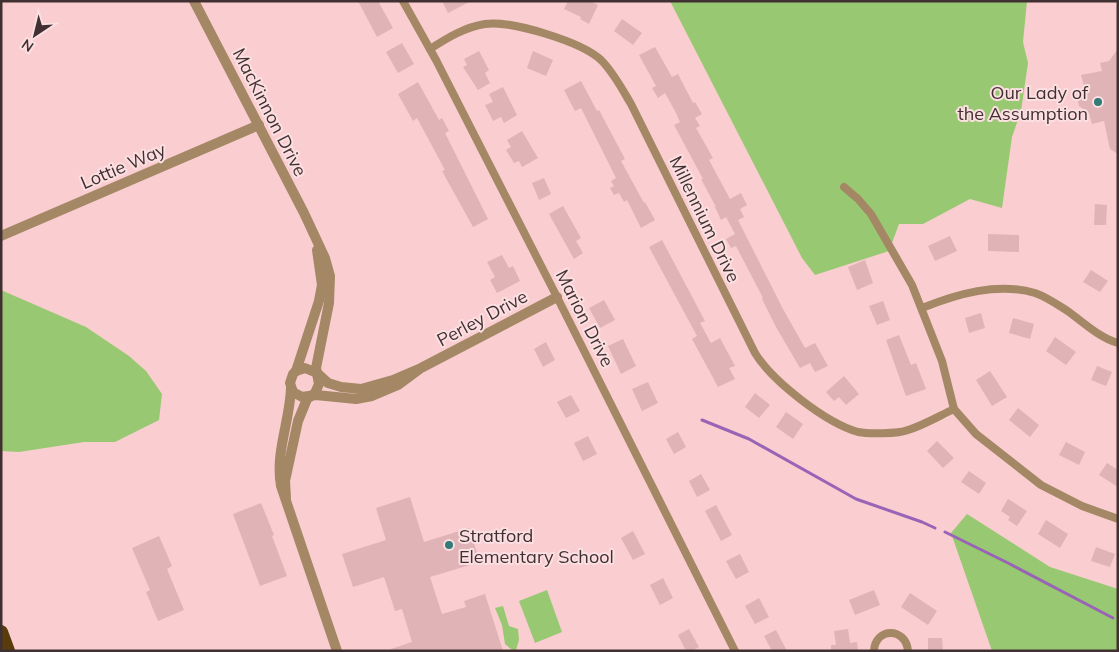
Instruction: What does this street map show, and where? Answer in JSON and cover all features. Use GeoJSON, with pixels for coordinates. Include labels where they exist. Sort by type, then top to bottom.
{"type":"FeatureCollection","features":[{"type":"Feature","properties":{"kind":"highway"},"geometry":{"type":"LineString","coordinates":[[1,632],[8,651]]}},
{"type":"Feature","properties":{"kind":"street","name":"MacKinnon Drive"},"geometry":{"type":"LineString","coordinates":[[194,1],[304,213],[325,258],[330,276],[329,303],[318,350],[317,373]]}},
{"type":"Feature","properties":{"kind":"street","name":"Marion Drive"},"geometry":{"type":"LineString","coordinates":[[403,1],[430,49],[557,296],[735,651]]}},
{"type":"Feature","properties":{"kind":"street","name":"Millennium Drive"},"geometry":{"type":"LineString","coordinates":[[430,49],[456,33],[485,24],[501,23],[536,31],[591,53],[614,76],[631,104],[755,353],[761,363],[772,374],[808,404],[836,422],[859,432],[907,431],[954,409]]}},
{"type":"Feature","properties":{"kind":"street","name":"Lottie Way"},"geometry":{"type":"LineString","coordinates":[[1,236],[259,125]]}},
{"type":"Feature","properties":{"kind":"street"},"geometry":{"type":"LineString","coordinates":[[844,187],[858,199],[870,214],[912,286],[942,361],[954,409],[976,434],[1041,485],[1082,506],[1118,519]]}},
{"type":"Feature","properties":{"kind":"street","name":"MacKinnon Drive"},"geometry":{"type":"LineString","coordinates":[[296,370],[320,301],[322,285],[315,239]]}},
{"type":"Feature","properties":{"kind":"street"},"geometry":{"type":"LineString","coordinates":[[922,308],[972,292],[1003,289],[1035,293],[1052,301],[1101,335],[1118,343]]}},
{"type":"Feature","properties":{"kind":"street","name":"Perley Drive"},"geometry":{"type":"LineString","coordinates":[[317,373],[328,383],[341,388],[361,389],[393,380],[421,368],[557,296]]}},
{"type":"Feature","properties":{"kind":"street"},"geometry":{"type":"LineString","coordinates":[[286,498],[284,481],[298,422],[307,399],[318,389],[319,384],[317,373],[305,368],[296,370],[291,378],[290,407],[280,449],[279,476],[286,498],[337,651]]}},
{"type":"Feature","properties":{"kind":"street","name":"Perley Drive"},"geometry":{"type":"LineString","coordinates":[[311,396],[356,399],[372,396],[398,385],[421,368]]}},
{"type":"Feature","properties":{"kind":"street"},"geometry":{"type":"LineString","coordinates":[[291,388],[297,395],[311,396]]}},
{"type":"Feature","properties":{"kind":"street"},"geometry":{"type":"LineString","coordinates":[[874,651],[879,638],[890,633],[896,633],[905,639],[908,651]]}},
{"type":"Feature","properties":{"kind":"green space"},"geometry":{"type":"Polygon","coordinates":[[[670,1],[1027,1],[1023,42],[1028,63],[1021,111],[1012,137],[1002,208],[970,199],[923,224],[899,224],[889,251],[815,275],[802,258],[670,1]]]}},
{"type":"Feature","properties":{"kind":"green space"},"geometry":{"type":"Polygon","coordinates":[[[1,290],[86,327],[129,356],[146,371],[162,394],[159,420],[115,442],[84,442],[19,452],[1,451],[1,290]]]}},
{"type":"Feature","properties":{"kind":"green space"},"geometry":{"type":"Polygon","coordinates":[[[967,514],[1050,567],[1118,589],[1118,651],[992,651],[951,533],[967,514]]]}},
{"type":"Feature","properties":{"kind":"green space"},"geometry":{"type":"Polygon","coordinates":[[[547,590],[562,632],[535,643],[519,601],[547,590]]]}},
{"type":"Feature","properties":{"kind":"green space"},"geometry":{"type":"Polygon","coordinates":[[[503,606],[509,626],[518,629],[519,640],[516,650],[512,650],[505,644],[502,625],[495,608],[503,606]]]}},
{"type":"Feature","properties":{"kind":"building"},"geometry":{"type":"Polygon","coordinates":[[[358,1],[378,1],[393,28],[377,37],[358,1]]]}},
{"type":"Feature","properties":{"kind":"building"},"geometry":{"type":"Polygon","coordinates":[[[442,1],[471,1],[448,13],[442,1]]]}},
{"type":"Feature","properties":{"kind":"building"},"geometry":{"type":"Polygon","coordinates":[[[568,1],[590,1],[598,5],[589,24],[580,19],[581,17],[564,9],[568,1]]]}},
{"type":"Feature","properties":{"kind":"building"},"geometry":{"type":"Polygon","coordinates":[[[622,19],[642,33],[633,45],[614,31],[622,19]]]}},
{"type":"Feature","properties":{"kind":"building"},"geometry":{"type":"Polygon","coordinates":[[[402,43],[414,64],[398,73],[386,52],[402,43]]]}},
{"type":"Feature","properties":{"kind":"building"},"geometry":{"type":"Polygon","coordinates":[[[655,47],[672,77],[678,74],[693,103],[695,102],[702,114],[695,118],[700,126],[696,128],[713,158],[709,160],[730,199],[741,193],[747,205],[740,209],[744,217],[738,220],[783,309],[805,348],[815,343],[828,366],[815,372],[810,363],[800,368],[776,327],[736,246],[731,248],[726,239],[735,234],[726,217],[721,220],[701,179],[703,179],[674,125],[680,122],[676,113],[665,93],[658,98],[652,88],[656,86],[639,55],[655,47]]]}},
{"type":"Feature","properties":{"kind":"building","name":"Our Lady of the Assumption"},"geometry":{"type":"Polygon","coordinates":[[[1118,49],[1118,154],[1110,149],[1104,121],[1092,124],[1089,113],[1079,106],[1077,97],[1084,86],[1081,75],[1102,71],[1100,63],[1109,61],[1118,49]]]}},
{"type":"Feature","properties":{"kind":"building"},"geometry":{"type":"Polygon","coordinates":[[[479,51],[489,70],[485,73],[490,83],[478,90],[463,67],[467,65],[464,59],[479,51]]]}},
{"type":"Feature","properties":{"kind":"building"},"geometry":{"type":"Polygon","coordinates":[[[533,51],[553,60],[546,76],[527,68],[533,51]]]}},
{"type":"Feature","properties":{"kind":"building"},"geometry":{"type":"Polygon","coordinates":[[[581,81],[625,159],[621,161],[655,220],[641,228],[627,200],[624,202],[619,193],[614,195],[610,188],[614,186],[611,181],[616,178],[581,108],[575,111],[564,90],[581,81]]]}},
{"type":"Feature","properties":{"kind":"building"},"geometry":{"type":"Polygon","coordinates":[[[418,82],[439,120],[442,118],[449,131],[445,133],[488,219],[473,227],[442,171],[445,170],[417,118],[413,121],[398,94],[418,82]]]}},
{"type":"Feature","properties":{"kind":"building"},"geometry":{"type":"Polygon","coordinates":[[[503,87],[517,115],[504,123],[501,117],[493,121],[485,105],[493,102],[489,94],[503,87]]]}},
{"type":"Feature","properties":{"kind":"building"},"geometry":{"type":"Polygon","coordinates":[[[522,131],[538,158],[522,167],[519,161],[514,163],[506,150],[511,147],[507,140],[522,131]]]}},
{"type":"Feature","properties":{"kind":"building"},"geometry":{"type":"Polygon","coordinates":[[[544,178],[551,194],[539,200],[532,183],[544,178]]]}},
{"type":"Feature","properties":{"kind":"building"},"geometry":{"type":"Polygon","coordinates":[[[1095,204],[1107,205],[1106,225],[1094,225],[1095,204]]]}},
{"type":"Feature","properties":{"kind":"building"},"geometry":{"type":"Polygon","coordinates":[[[563,206],[581,238],[576,241],[583,253],[574,259],[549,214],[563,206]]]}},
{"type":"Feature","properties":{"kind":"building"},"geometry":{"type":"Polygon","coordinates":[[[988,234],[1019,235],[1019,252],[988,251],[988,234]]]}},
{"type":"Feature","properties":{"kind":"building"},"geometry":{"type":"Polygon","coordinates":[[[950,236],[957,251],[935,261],[928,246],[950,236]]]}},
{"type":"Feature","properties":{"kind":"building"},"geometry":{"type":"Polygon","coordinates":[[[662,240],[705,321],[700,323],[711,343],[720,338],[735,366],[729,368],[735,379],[718,387],[692,339],[697,336],[649,247],[662,240]]]}},
{"type":"Feature","properties":{"kind":"building"},"geometry":{"type":"Polygon","coordinates":[[[502,255],[509,268],[513,266],[520,281],[497,293],[490,280],[495,277],[487,262],[502,255]]]}},
{"type":"Feature","properties":{"kind":"building"},"geometry":{"type":"Polygon","coordinates":[[[865,260],[873,283],[857,290],[848,267],[865,260]]]}},
{"type":"Feature","properties":{"kind":"building"},"geometry":{"type":"Polygon","coordinates":[[[1091,270],[1108,281],[1100,292],[1083,282],[1091,270]]]}},
{"type":"Feature","properties":{"kind":"building"},"geometry":{"type":"Polygon","coordinates":[[[604,300],[615,320],[600,328],[589,308],[604,300]]]}},
{"type":"Feature","properties":{"kind":"building"},"geometry":{"type":"Polygon","coordinates":[[[883,301],[890,320],[877,325],[869,306],[883,301]]]}},
{"type":"Feature","properties":{"kind":"building"},"geometry":{"type":"Polygon","coordinates":[[[981,313],[985,328],[969,333],[965,318],[981,313]]]}},
{"type":"Feature","properties":{"kind":"building"},"geometry":{"type":"Polygon","coordinates":[[[1013,318],[1034,324],[1030,339],[1009,333],[1013,318]]]}},
{"type":"Feature","properties":{"kind":"building"},"geometry":{"type":"Polygon","coordinates":[[[899,335],[911,365],[916,363],[926,389],[906,396],[886,340],[899,335]]]}},
{"type":"Feature","properties":{"kind":"building"},"geometry":{"type":"Polygon","coordinates":[[[1055,337],[1076,352],[1066,365],[1046,351],[1055,337]]]}},
{"type":"Feature","properties":{"kind":"building"},"geometry":{"type":"Polygon","coordinates":[[[623,339],[636,366],[621,374],[608,346],[623,339]]]}},
{"type":"Feature","properties":{"kind":"building"},"geometry":{"type":"Polygon","coordinates":[[[546,342],[555,360],[543,367],[534,349],[546,342]]]}},
{"type":"Feature","properties":{"kind":"building"},"geometry":{"type":"Polygon","coordinates":[[[1097,366],[1112,372],[1106,386],[1091,380],[1097,366]]]}},
{"type":"Feature","properties":{"kind":"building"},"geometry":{"type":"Polygon","coordinates":[[[990,371],[1007,397],[992,406],[976,380],[990,371]]]}},
{"type":"Feature","properties":{"kind":"building"},"geometry":{"type":"Polygon","coordinates":[[[844,376],[859,394],[846,405],[839,397],[834,401],[826,392],[844,376]]]}},
{"type":"Feature","properties":{"kind":"building"},"geometry":{"type":"Polygon","coordinates":[[[648,382],[658,403],[642,411],[632,389],[648,382]]]}},
{"type":"Feature","properties":{"kind":"building"},"geometry":{"type":"Polygon","coordinates":[[[755,393],[770,405],[759,418],[745,407],[755,393]]]}},
{"type":"Feature","properties":{"kind":"building"},"geometry":{"type":"Polygon","coordinates":[[[571,395],[580,411],[566,418],[557,402],[571,395]]]}},
{"type":"Feature","properties":{"kind":"building"},"geometry":{"type":"Polygon","coordinates":[[[1018,408],[1039,425],[1030,437],[1009,420],[1018,408]]]}},
{"type":"Feature","properties":{"kind":"building"},"geometry":{"type":"Polygon","coordinates":[[[786,412],[803,424],[793,439],[776,427],[786,412]]]}},
{"type":"Feature","properties":{"kind":"building"},"geometry":{"type":"Polygon","coordinates":[[[678,432],[686,447],[674,454],[666,439],[678,432]]]}},
{"type":"Feature","properties":{"kind":"building"},"geometry":{"type":"Polygon","coordinates":[[[588,436],[597,454],[583,461],[574,443],[588,436]]]}},
{"type":"Feature","properties":{"kind":"building"},"geometry":{"type":"Polygon","coordinates":[[[937,441],[954,458],[943,468],[927,451],[937,441]]]}},
{"type":"Feature","properties":{"kind":"building"},"geometry":{"type":"Polygon","coordinates":[[[1066,442],[1085,452],[1079,465],[1059,455],[1066,442]]]}},
{"type":"Feature","properties":{"kind":"building"},"geometry":{"type":"Polygon","coordinates":[[[1107,463],[1118,470],[1118,487],[1099,475],[1107,463]]]}},
{"type":"Feature","properties":{"kind":"building"},"geometry":{"type":"Polygon","coordinates":[[[969,471],[986,483],[979,494],[961,482],[969,471]]]}},
{"type":"Feature","properties":{"kind":"building"},"geometry":{"type":"Polygon","coordinates":[[[701,474],[710,490],[697,497],[689,481],[701,474]]]}},
{"type":"Feature","properties":{"kind":"building"},"geometry":{"type":"Polygon","coordinates":[[[410,497],[424,542],[469,528],[480,562],[430,577],[442,614],[466,607],[464,601],[485,594],[503,651],[391,651],[391,649],[412,642],[402,609],[395,611],[384,577],[353,587],[342,554],[386,540],[376,508],[410,497]]]}},
{"type":"Feature","properties":{"kind":"building"},"geometry":{"type":"Polygon","coordinates":[[[1008,499],[1027,511],[1017,526],[1008,520],[1010,517],[1001,511],[1008,499]]]}},
{"type":"Feature","properties":{"kind":"building"},"geometry":{"type":"Polygon","coordinates":[[[261,503],[274,535],[272,536],[287,576],[260,586],[233,514],[261,503]]]}},
{"type":"Feature","properties":{"kind":"building"},"geometry":{"type":"Polygon","coordinates":[[[716,505],[732,535],[721,541],[705,511],[716,505]]]}},
{"type":"Feature","properties":{"kind":"building"},"geometry":{"type":"Polygon","coordinates":[[[1046,520],[1068,534],[1060,548],[1038,534],[1046,520]]]}},
{"type":"Feature","properties":{"kind":"building"},"geometry":{"type":"Polygon","coordinates":[[[633,531],[645,554],[633,560],[621,538],[633,531]]]}},
{"type":"Feature","properties":{"kind":"building"},"geometry":{"type":"Polygon","coordinates":[[[159,536],[172,566],[167,569],[184,610],[158,621],[146,592],[150,590],[132,548],[159,536]]]}},
{"type":"Feature","properties":{"kind":"building"},"geometry":{"type":"Polygon","coordinates":[[[1096,547],[1115,554],[1110,567],[1091,561],[1096,547]]]}},
{"type":"Feature","properties":{"kind":"building"},"geometry":{"type":"Polygon","coordinates":[[[740,554],[749,572],[736,579],[726,561],[740,554]]]}},
{"type":"Feature","properties":{"kind":"building"},"geometry":{"type":"Polygon","coordinates":[[[663,578],[673,598],[660,605],[650,585],[663,578]]]}},
{"type":"Feature","properties":{"kind":"building"},"geometry":{"type":"Polygon","coordinates":[[[874,590],[880,605],[855,615],[849,600],[874,590]]]}},
{"type":"Feature","properties":{"kind":"building"},"geometry":{"type":"Polygon","coordinates":[[[910,593],[937,611],[928,625],[901,607],[910,593]]]}},
{"type":"Feature","properties":{"kind":"building"},"geometry":{"type":"Polygon","coordinates":[[[759,598],[769,617],[755,624],[745,606],[759,598]]]}},
{"type":"Feature","properties":{"kind":"building"},"geometry":{"type":"Polygon","coordinates":[[[689,629],[699,647],[692,651],[686,651],[678,635],[689,629]]]}},
{"type":"Feature","properties":{"kind":"building"},"geometry":{"type":"Polygon","coordinates":[[[848,629],[850,643],[857,642],[858,651],[831,651],[831,645],[836,645],[834,631],[848,629]]]}},
{"type":"Feature","properties":{"kind":"building"},"geometry":{"type":"Polygon","coordinates":[[[776,630],[787,651],[772,651],[764,636],[776,630]]]}},
{"type":"Feature","properties":{"kind":"building"},"geometry":{"type":"Polygon","coordinates":[[[928,638],[942,638],[943,651],[928,651],[928,638]]]}},
{"type":"Feature","properties":{"kind":"waterway"},"geometry":{"type":"LineString","coordinates":[[702,420],[749,439],[856,499],[935,528]]}},
{"type":"Feature","properties":{"kind":"waterway"},"geometry":{"type":"LineString","coordinates":[[945,532],[1113,618]]}},
{"type":"Feature","properties":{"kind":"place","name":"Our Lady of the Assumption"},"geometry":{"type":"Point","coordinates":[1098,102]}},
{"type":"Feature","properties":{"kind":"place","name":"Stratford Elementary School"},"geometry":{"type":"Point","coordinates":[449,545]}}]}
